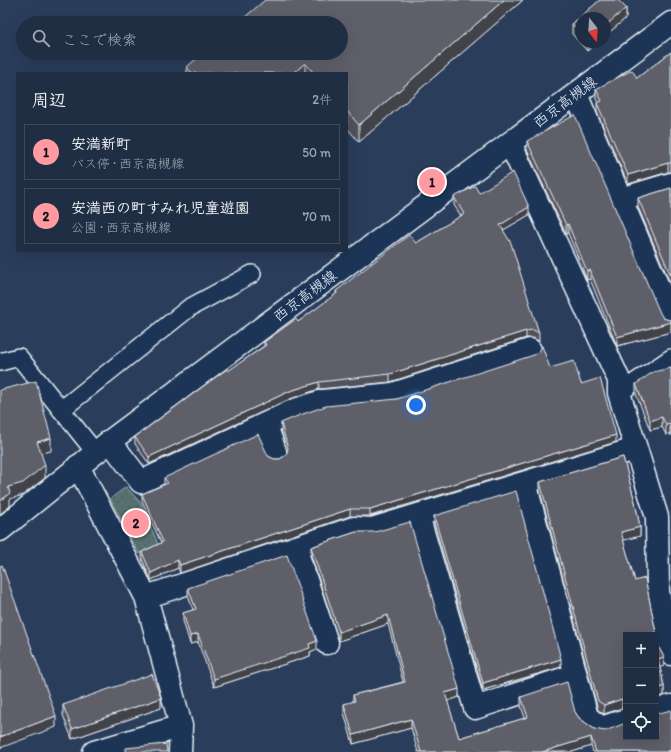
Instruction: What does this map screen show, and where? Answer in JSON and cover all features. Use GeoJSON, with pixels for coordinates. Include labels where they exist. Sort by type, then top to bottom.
{"type":"FeatureCollection","features":[{"type":"Feature","properties":{"kind":"street","name":"西京高槻線"},"geometry":{"type":"LineString","coordinates":[[0,530],[102,446],[671,23]]}},
{"type":"Feature","properties":{"kind":"street"},"geometry":{"type":"LineString","coordinates":[[576,94],[671,317]]}},
{"type":"Feature","properties":{"kind":"street"},"geometry":{"type":"LineString","coordinates":[[510,143],[619,380],[618,393],[657,517],[658,592],[671,654]]}},
{"type":"Feature","properties":{"kind":"street"},"geometry":{"type":"LineString","coordinates":[[621,199],[671,184]]}},
{"type":"Feature","properties":{"kind":"street"},"geometry":{"type":"LineString","coordinates":[[102,446],[141,482],[266,425],[295,410],[323,402],[393,394],[530,350]]}},
{"type":"Feature","properties":{"kind":"street"},"geometry":{"type":"LineString","coordinates":[[266,425],[276,454]]}},
{"type":"Feature","properties":{"kind":"street"},"geometry":{"type":"LineString","coordinates":[[146,597],[354,528],[372,529],[636,449]]}},
{"type":"Feature","properties":{"kind":"street"},"geometry":{"type":"LineString","coordinates":[[78,466],[146,597],[181,726],[180,752]]}},
{"type":"Feature","properties":{"kind":"street"},"geometry":{"type":"LineString","coordinates":[[525,483],[587,717],[602,728],[623,721]]}},
{"type":"Feature","properties":{"kind":"street"},"geometry":{"type":"LineString","coordinates":[[418,515],[474,708],[575,675]]}},
{"type":"Feature","properties":{"kind":"street"},"geometry":{"type":"LineString","coordinates":[[295,547],[327,643]]}},
{"type":"Feature","properties":{"kind":"street"},"geometry":{"type":"LineString","coordinates":[[659,709],[671,706]]}},
{"type":"Feature","properties":{"kind":"street"},"geometry":{"type":"LineString","coordinates":[[90,752],[181,726]]}},
{"type":"Feature","properties":{"kind":"lane"},"geometry":{"type":"LineString","coordinates":[[61,410],[189,308],[252,274]]}},
{"type":"Feature","properties":{"kind":"lane"},"geometry":{"type":"LineString","coordinates":[[0,362],[19,357],[61,410],[102,446]]}},
{"type":"Feature","properties":{"kind":"lane"},"geometry":{"type":"LineString","coordinates":[[618,393],[671,358]]}},
{"type":"Feature","properties":{"kind":"green space"},"geometry":{"type":"Polygon","coordinates":[[[126,487],[140,502],[158,544],[139,554],[110,499],[126,487]]]}},
{"type":"Feature","properties":{"kind":"building"},"geometry":{"type":"Polygon","coordinates":[[[265,0],[504,0],[359,125],[348,112],[348,72],[313,72],[305,63],[295,72],[191,72],[187,67],[195,60],[348,60],[348,16],[246,16],[265,0]]]}},
{"type":"Feature","properties":{"kind":"building"},"geometry":{"type":"Polygon","coordinates":[[[600,0],[618,0],[626,8],[611,21],[611,12],[586,12],[600,0]]]}},
{"type":"Feature","properties":{"kind":"building"},"geometry":{"type":"Polygon","coordinates":[[[671,52],[671,163],[628,175],[597,103],[602,101],[596,89],[632,70],[637,78],[671,52]]]}},
{"type":"Feature","properties":{"kind":"building"},"geometry":{"type":"Polygon","coordinates":[[[575,115],[660,313],[663,318],[671,320],[671,322],[617,337],[590,270],[587,271],[568,224],[566,225],[527,141],[575,115]]]}},
{"type":"Feature","properties":{"kind":"building"},"geometry":{"type":"Polygon","coordinates":[[[513,172],[529,207],[500,225],[511,243],[539,333],[533,330],[526,331],[390,374],[319,382],[290,391],[149,457],[135,437],[227,369],[228,371],[266,345],[264,342],[296,319],[298,322],[337,293],[336,291],[409,235],[416,243],[464,214],[454,197],[475,186],[479,193],[513,172]]]}},
{"type":"Feature","properties":{"kind":"building"},"geometry":{"type":"Polygon","coordinates":[[[671,188],[671,276],[638,198],[671,188]]]}},
{"type":"Feature","properties":{"kind":"building"},"geometry":{"type":"Polygon","coordinates":[[[542,346],[550,368],[574,361],[581,384],[600,378],[616,435],[370,509],[350,509],[180,565],[178,560],[151,573],[142,552],[163,542],[142,494],[168,483],[164,478],[258,434],[268,456],[274,459],[280,459],[286,455],[288,449],[281,423],[326,406],[397,399],[534,355],[539,352],[542,346]]]}},
{"type":"Feature","properties":{"kind":"building"},"geometry":{"type":"Polygon","coordinates":[[[671,368],[671,427],[670,424],[666,425],[662,417],[650,421],[636,384],[653,372],[671,368]]]}},
{"type":"Feature","properties":{"kind":"building"},"geometry":{"type":"Polygon","coordinates":[[[36,381],[51,438],[37,442],[45,465],[23,483],[8,487],[10,493],[0,501],[0,390],[36,381]]]}},
{"type":"Feature","properties":{"kind":"building"},"geometry":{"type":"Polygon","coordinates":[[[623,457],[640,527],[621,532],[635,581],[645,578],[656,632],[623,632],[623,699],[604,705],[598,701],[540,482],[623,457]]]}},
{"type":"Feature","properties":{"kind":"building"},"geometry":{"type":"Polygon","coordinates":[[[516,491],[561,659],[483,683],[434,516],[516,491]]]}},
{"type":"Feature","properties":{"kind":"building"},"geometry":{"type":"Polygon","coordinates":[[[410,522],[459,689],[445,693],[459,738],[528,717],[521,697],[567,682],[575,712],[579,718],[594,729],[605,731],[623,724],[623,740],[659,740],[659,713],[671,710],[671,750],[666,752],[596,752],[591,737],[542,752],[421,752],[411,719],[353,735],[344,704],[355,701],[353,695],[405,682],[388,615],[339,632],[311,547],[356,532],[375,532],[410,522]]]}},
{"type":"Feature","properties":{"kind":"building"},"geometry":{"type":"Polygon","coordinates":[[[287,555],[317,641],[309,644],[310,648],[214,679],[198,634],[190,636],[183,613],[196,609],[188,588],[287,555]]]}},
{"type":"Feature","properties":{"kind":"building"},"geometry":{"type":"Polygon","coordinates":[[[2,565],[56,716],[0,737],[0,566],[2,565]]]}},
{"type":"Feature","properties":{"kind":"building"},"geometry":{"type":"Polygon","coordinates":[[[659,648],[664,657],[659,659],[659,648]]]}},
{"type":"Feature","properties":{"kind":"building"},"geometry":{"type":"Polygon","coordinates":[[[659,664],[664,686],[659,688],[659,664]]]}},
{"type":"Feature","properties":{"kind":"building"},"geometry":{"type":"Polygon","coordinates":[[[152,674],[161,698],[72,729],[63,705],[152,674]]]}},
{"type":"Feature","properties":{"kind":"building"},"geometry":{"type":"Polygon","coordinates":[[[166,744],[167,752],[126,752],[126,748],[166,744]]]}},
{"type":"Feature","properties":{"kind":"place","name":"安満新町"},"geometry":{"type":"Point","coordinates":[432,182]}},
{"type":"Feature","properties":{"kind":"place","name":"安満西の町すみれ児童遊園"},"geometry":{"type":"Point","coordinates":[136,523]}}]}
